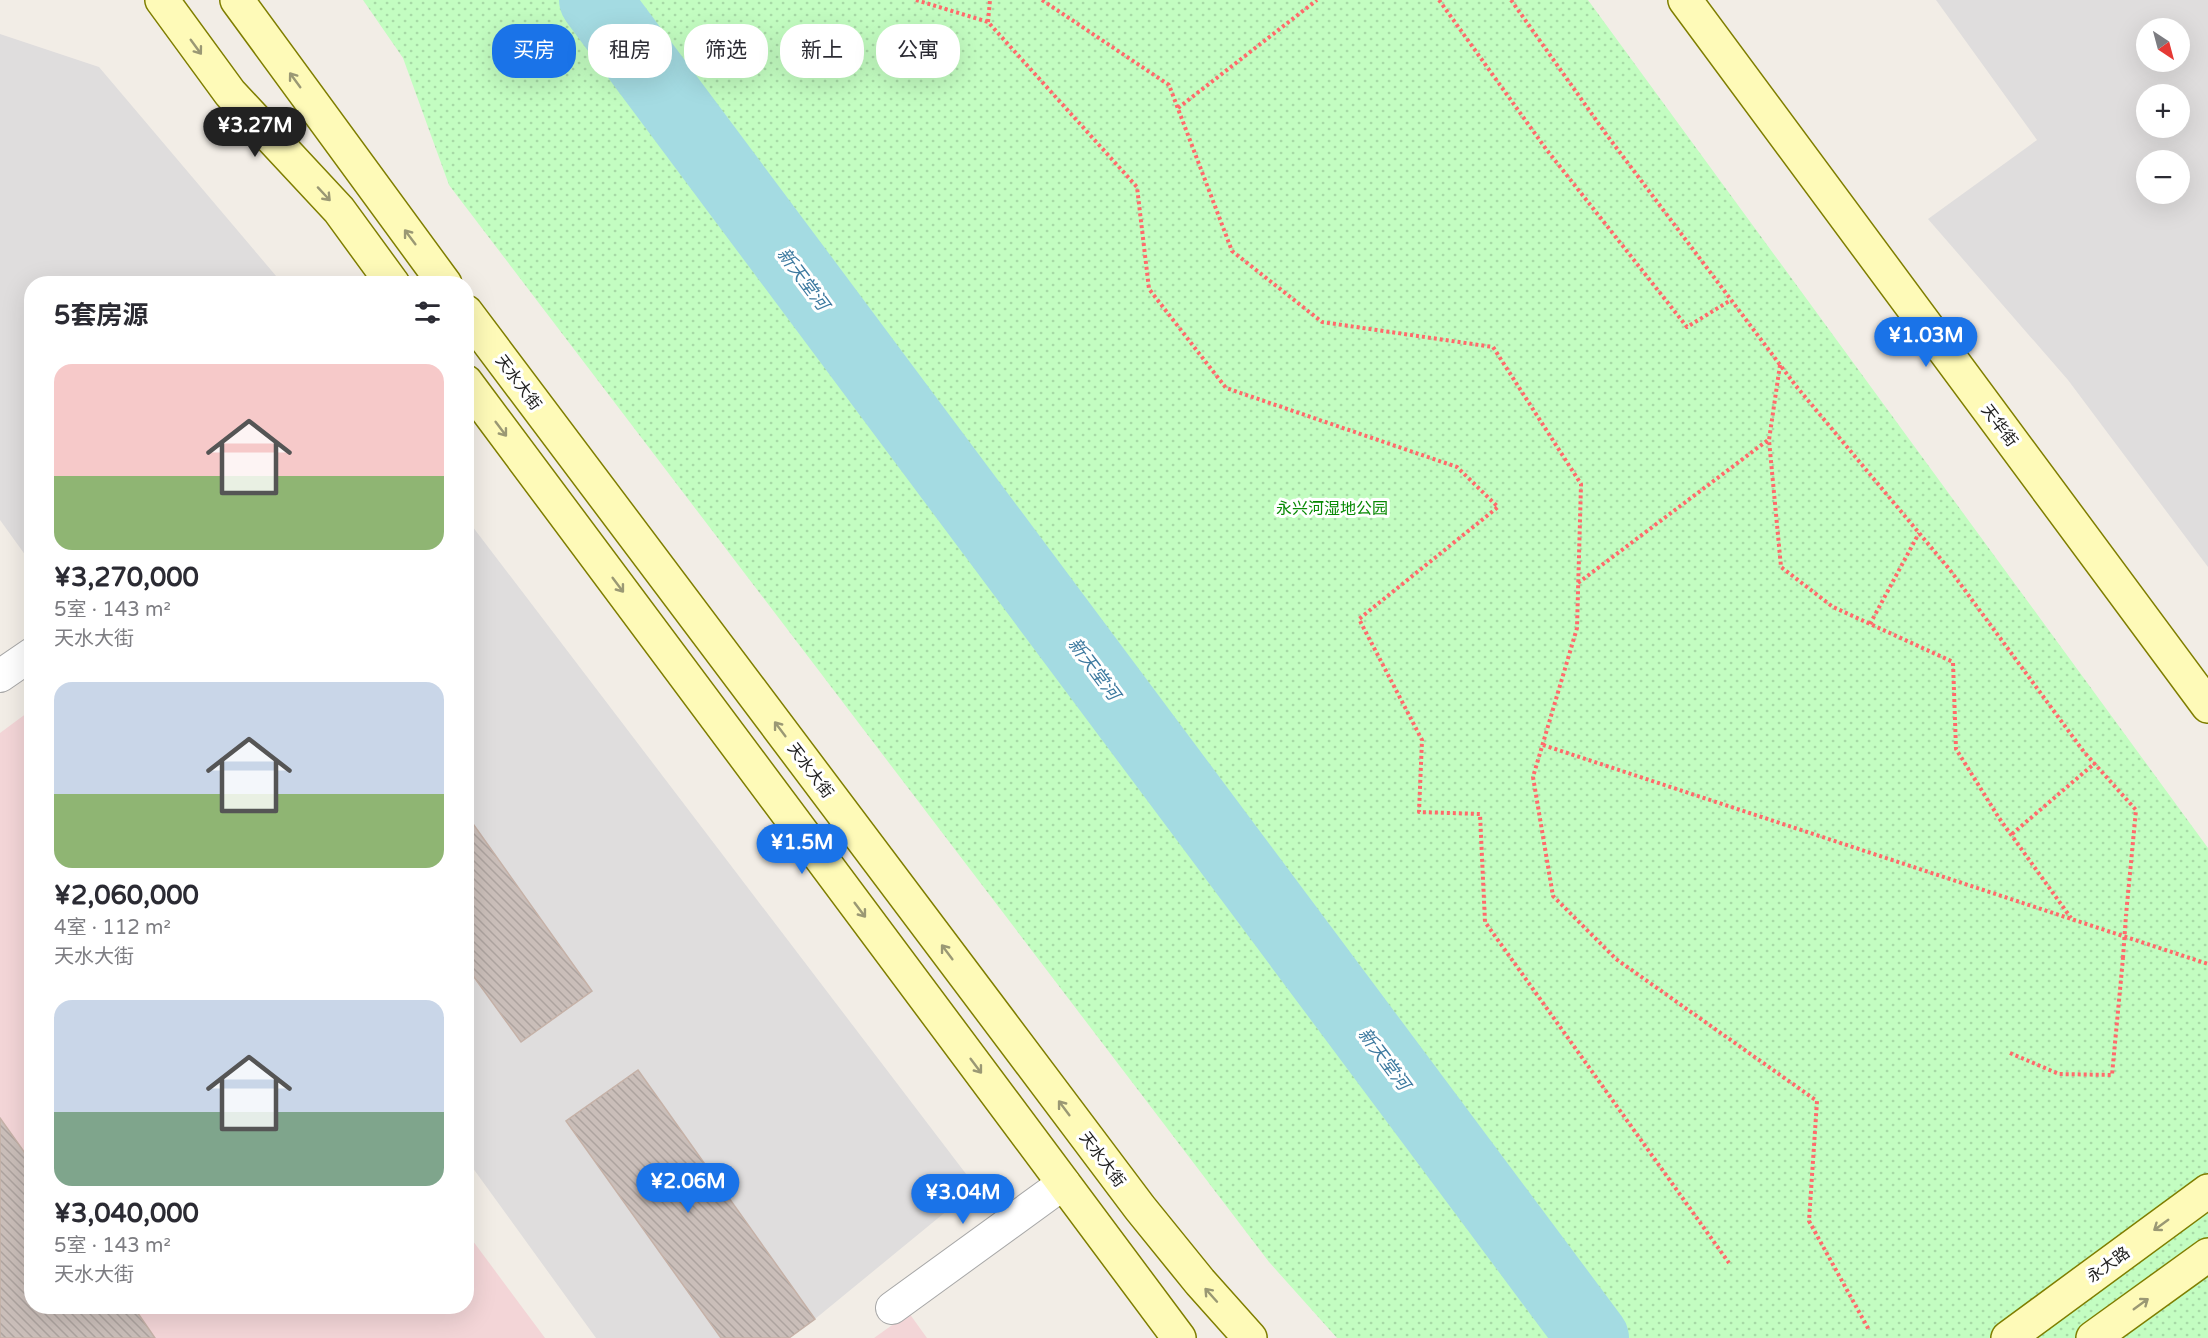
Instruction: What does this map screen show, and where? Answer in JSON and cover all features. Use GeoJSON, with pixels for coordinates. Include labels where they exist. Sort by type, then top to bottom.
{"type":"FeatureCollection","features":[{"type":"Feature","properties":{"kind":"main road"},"geometry":{"type":"LineString","coordinates":[[162,0],[230,93],[339,210],[387,276]]}},
{"type":"Feature","properties":{"kind":"main road"},"geometry":{"type":"LineString","coordinates":[[237,0],[440,276]]}},
{"type":"Feature","properties":{"kind":"main road","name":"天华街"},"geometry":{"type":"LineString","coordinates":[[1685,0],[2208,706]]}},
{"type":"Feature","properties":{"kind":"main road","name":"天水大街"},"geometry":{"type":"LineString","coordinates":[[474,323],[1140,1209],[1250,1338]]}},
{"type":"Feature","properties":{"kind":"main road"},"geometry":{"type":"LineString","coordinates":[[474,393],[1179,1338]]}},
{"type":"Feature","properties":{"kind":"main road","name":"永大路"},"geometry":{"type":"LineString","coordinates":[[2008,1338],[2208,1191]]}},
{"type":"Feature","properties":{"kind":"main road"},"geometry":{"type":"LineString","coordinates":[[2093,1338],[2208,1255]]}},
{"type":"Feature","properties":{"kind":"street"},"geometry":{"type":"LineString","coordinates":[[0,676],[24,660]]}},
{"type":"Feature","properties":{"kind":"street"},"geometry":{"type":"LineString","coordinates":[[892,1308],[1064,1183]]}},
{"type":"Feature","properties":{"kind":"path"},"geometry":{"type":"LineString","coordinates":[[915,0],[988,22],[1137,188],[1149,289],[1226,388],[1457,467],[1498,507],[1359,619],[1422,740],[1419,812],[1480,814],[1485,922],[1729,1263]]}},
{"type":"Feature","properties":{"kind":"path"},"geometry":{"type":"LineString","coordinates":[[988,22],[990,0]]}},
{"type":"Feature","properties":{"kind":"path"},"geometry":{"type":"LineString","coordinates":[[1042,0],[1169,85],[1232,251],[1322,322],[1493,347],[1581,484],[1577,628],[1533,777],[1553,896],[1616,959],[1817,1101],[1809,1221],[1869,1330]]}},
{"type":"Feature","properties":{"kind":"path"},"geometry":{"type":"LineString","coordinates":[[1178,108],[1317,0]]}},
{"type":"Feature","properties":{"kind":"path"},"geometry":{"type":"LineString","coordinates":[[1438,0],[1546,149],[1687,327],[1731,300]]}},
{"type":"Feature","properties":{"kind":"path"},"geometry":{"type":"LineString","coordinates":[[1511,0],[1606,134],[1780,365],[1950,570],[2095,763],[2136,810],[2112,1074],[2060,1074],[2010,1053]]}},
{"type":"Feature","properties":{"kind":"path"},"geometry":{"type":"LineString","coordinates":[[1780,365],[1769,440],[1781,567],[1833,607],[1953,662],[1956,748],[2012,834],[2072,919]]}},
{"type":"Feature","properties":{"kind":"path"},"geometry":{"type":"LineString","coordinates":[[1578,583],[1769,440]]}},
{"type":"Feature","properties":{"kind":"path"},"geometry":{"type":"LineString","coordinates":[[1870,624],[1919,533]]}},
{"type":"Feature","properties":{"kind":"path"},"geometry":{"type":"LineString","coordinates":[[1543,745],[2208,964]]}},
{"type":"Feature","properties":{"kind":"path"},"geometry":{"type":"LineString","coordinates":[[2012,834],[2095,763]]}},
{"type":"Feature","properties":{"kind":"shaded area"},"geometry":{"type":"Polygon","coordinates":[[[1936,0],[2208,0],[2208,567],[2068,380],[1928,219],[2037,140],[1936,0]]]}},
{"type":"Feature","properties":{"kind":"shaded area"},"geometry":{"type":"Polygon","coordinates":[[[0,34],[99,67],[276,276],[24,276],[24,553],[0,520],[0,34]]]}},
{"type":"Feature","properties":{"kind":"shaded area"},"geometry":{"type":"Polygon","coordinates":[[[474,528],[976,1187],[789,1338],[596,1338],[474,1170],[474,528]]]}},
{"type":"Feature","properties":{"kind":"shaded area"},"geometry":{"type":"Polygon","coordinates":[[[24,715],[24,1314],[474,1314],[474,1242],[545,1338],[0,1338],[0,733],[24,715]]]}},
{"type":"Feature","properties":{"kind":"shaded area"},"geometry":{"type":"Polygon","coordinates":[[[909,1313],[927,1338],[874,1338],[909,1313]]]}},
{"type":"Feature","properties":{"kind":"green space","name":"永兴河湿地公园"},"geometry":{"type":"Polygon","coordinates":[[[363,0],[1588,0],[2208,848],[2208,1338],[1337,1338],[1269,1262],[449,185],[403,58],[363,0]]]}},
{"type":"Feature","properties":{"kind":"building"},"geometry":{"type":"Polygon","coordinates":[[[474,825],[592,991],[521,1042],[474,977],[474,825]]]}},
{"type":"Feature","properties":{"kind":"building"},"geometry":{"type":"Polygon","coordinates":[[[638,1070],[815,1319],[789,1338],[721,1338],[566,1121],[638,1070]]]}},
{"type":"Feature","properties":{"kind":"building"},"geometry":{"type":"Polygon","coordinates":[[[0,1118],[24,1152],[24,1314],[138,1314],[155,1338],[0,1338],[0,1118]]]}},
{"type":"Feature","properties":{"kind":"waterway","name":"新天堂河"},"geometry":{"type":"LineString","coordinates":[[595,0],[1593,1338]]}}]}
